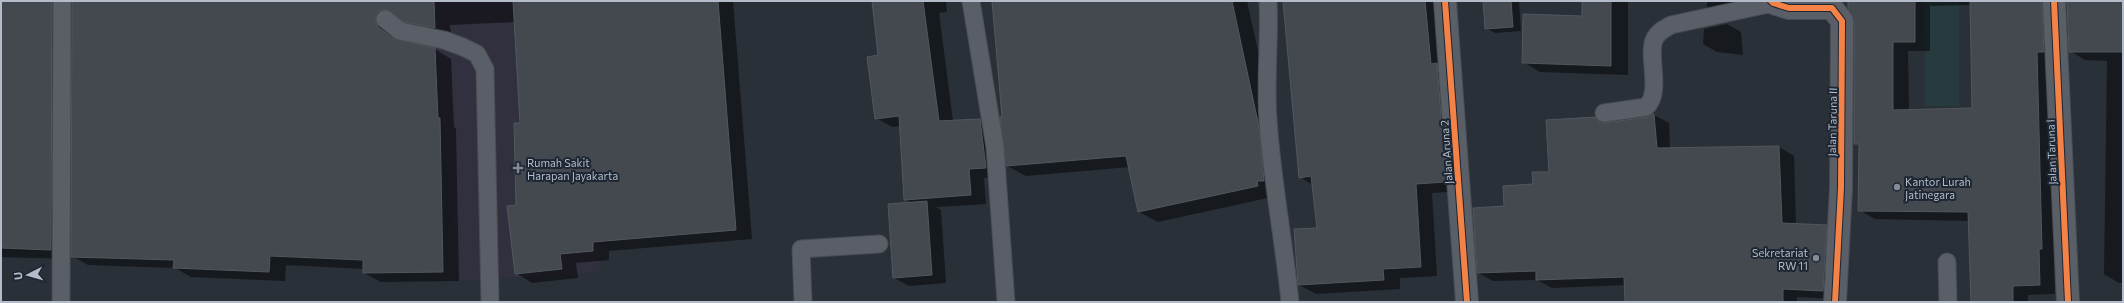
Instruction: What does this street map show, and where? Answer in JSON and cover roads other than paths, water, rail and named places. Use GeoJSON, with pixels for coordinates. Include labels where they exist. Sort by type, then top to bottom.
{"type":"FeatureCollection","features":[{"type":"Feature","properties":{"kind":"street","name":"Jalan Aruna 2"},"geometry":{"type":"LineString","coordinates":[[1445,1],[1467,302]]}},
{"type":"Feature","properties":{"kind":"street","name":"Jalan Taruna I"},"geometry":{"type":"LineString","coordinates":[[2054,1],[2068,302]]}},
{"type":"Feature","properties":{"kind":"street","name":"Jalan Taruna II"},"geometry":{"type":"LineString","coordinates":[[1772,2],[1789,8],[1832,8],[1842,21],[1841,188],[1835,302]]}},
{"type":"Feature","properties":{"kind":"lane"},"geometry":{"type":"LineString","coordinates":[[61,302],[62,1]]}},
{"type":"Feature","properties":{"kind":"lane"},"geometry":{"type":"LineString","coordinates":[[971,1],[995,147],[1006,302]]}},
{"type":"Feature","properties":{"kind":"lane"},"geometry":{"type":"LineString","coordinates":[[1268,1],[1270,36],[1266,74],[1268,121],[1290,302]]}},
{"type":"Feature","properties":{"kind":"lane"},"geometry":{"type":"LineString","coordinates":[[1604,112],[1646,107],[1651,103],[1654,94],[1654,40],[1660,31],[1671,25],[1772,2]]}},
{"type":"Feature","properties":{"kind":"lane"},"geometry":{"type":"LineString","coordinates":[[385,19],[400,31],[444,40],[477,54],[485,69],[490,302]]}},
{"type":"Feature","properties":{"kind":"lane"},"geometry":{"type":"LineString","coordinates":[[803,302],[801,249],[879,244]]}},
{"type":"Feature","properties":{"kind":"lane"},"geometry":{"type":"LineString","coordinates":[[1947,262],[1948,302]]}},
{"type":"Feature","properties":{"kind":"place","name":"Rumah Sakit Harapan Jayakarta"},"geometry":{"type":"Point","coordinates":[518,168]}},
{"type":"Feature","properties":{"kind":"place","name":"Kantor Lurah Jatinegara"},"geometry":{"type":"Point","coordinates":[1897,187]}},
{"type":"Feature","properties":{"kind":"place","name":"Sekretariat RW 11"},"geometry":{"type":"Point","coordinates":[1816,258]}}]}
